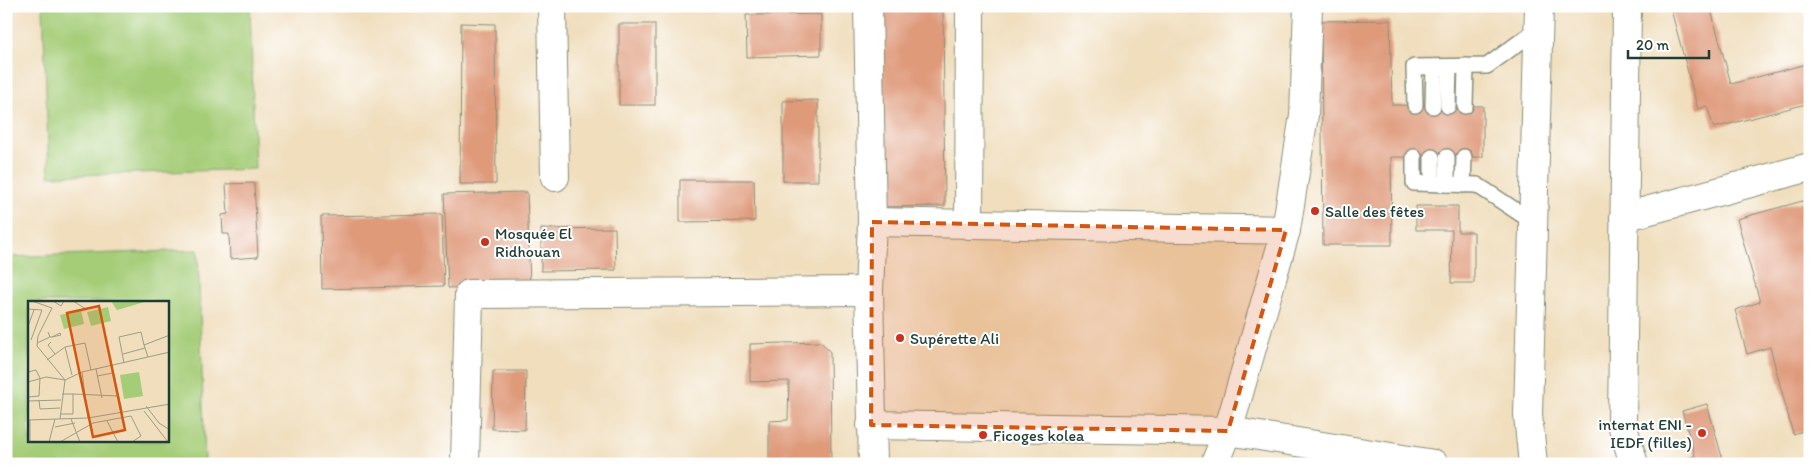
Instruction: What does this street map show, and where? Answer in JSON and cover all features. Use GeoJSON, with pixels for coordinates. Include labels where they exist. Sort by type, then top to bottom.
{"type":"FeatureCollection","features":[{"type":"Feature","properties":{"kind":"street"},"geometry":{"type":"LineString","coordinates":[[552,6],[554,177]]}},
{"type":"Feature","properties":{"kind":"street"},"geometry":{"type":"LineString","coordinates":[[868,6],[872,222],[869,292],[873,464]]}},
{"type":"Feature","properties":{"kind":"street"},"geometry":{"type":"LineString","coordinates":[[969,224],[970,6]]}},
{"type":"Feature","properties":{"kind":"street"},"geometry":{"type":"LineString","coordinates":[[1215,464],[1228,431],[1286,230],[1304,115],[1308,6]]}},
{"type":"Feature","properties":{"kind":"street"},"geometry":{"type":"LineString","coordinates":[[1627,6],[1622,424],[1634,464]]}},
{"type":"Feature","properties":{"kind":"street"},"geometry":{"type":"LineString","coordinates":[[1534,464],[1528,415],[1539,17]]}},
{"type":"Feature","properties":{"kind":"street"},"geometry":{"type":"LineString","coordinates":[[1624,217],[1810,167]]}},
{"type":"Feature","properties":{"kind":"street"},"geometry":{"type":"LineString","coordinates":[[872,222],[1286,230]]}},
{"type":"Feature","properties":{"kind":"street"},"geometry":{"type":"LineString","coordinates":[[465,464],[469,294],[869,292]]}},
{"type":"Feature","properties":{"kind":"street"},"geometry":{"type":"LineString","coordinates":[[871,425],[1228,431],[1434,464]]}},
{"type":"Feature","properties":{"kind":"lane"},"geometry":{"type":"LineString","coordinates":[[1415,106],[1414,67],[1487,66],[1539,17]]}},
{"type":"Feature","properties":{"kind":"lane"},"geometry":{"type":"LineString","coordinates":[[1465,106],[1466,66]]}},
{"type":"Feature","properties":{"kind":"lane"},"geometry":{"type":"LineString","coordinates":[[1440,106],[1441,67]]}},
{"type":"Feature","properties":{"kind":"lane"},"geometry":{"type":"LineString","coordinates":[[1414,157],[1414,183],[1477,185],[1533,222]]}},
{"type":"Feature","properties":{"kind":"lane"},"geometry":{"type":"LineString","coordinates":[[1439,157],[1439,184]]}},
{"type":"Feature","properties":{"kind":"lane"},"geometry":{"type":"LineString","coordinates":[[1463,184],[1464,157]]}},
{"type":"Feature","properties":{"kind":"highlighted area"},"geometry":{"type":"Polygon","coordinates":[[[872,222],[1286,230],[1228,431],[871,425],[872,222]]]}},
{"type":"Feature","properties":{"kind":"green space"},"geometry":{"type":"Polygon","coordinates":[[[43,6],[250,6],[255,169],[49,176],[43,6]]]}},
{"type":"Feature","properties":{"kind":"green space"},"geometry":{"type":"Polygon","coordinates":[[[198,250],[205,464],[6,464],[6,257],[198,250]]]}},
{"type":"Feature","properties":{"kind":"building"},"geometry":{"type":"Polygon","coordinates":[[[1670,6],[1710,6],[1731,84],[1810,63],[1810,103],[1714,128],[1707,106],[1698,109],[1670,6]]]}},
{"type":"Feature","properties":{"kind":"building"},"geometry":{"type":"Polygon","coordinates":[[[881,9],[943,9],[945,206],[883,207],[881,9]]]}},
{"type":"Feature","properties":{"kind":"building"},"geometry":{"type":"Polygon","coordinates":[[[821,14],[821,55],[747,57],[746,15],[821,14]]]}},
{"type":"Feature","properties":{"kind":"building"},"geometry":{"type":"Polygon","coordinates":[[[1390,20],[1392,105],[1483,106],[1483,157],[1391,157],[1392,245],[1323,245],[1321,21],[1390,20]]]}},
{"type":"Feature","properties":{"kind":"building"},"geometry":{"type":"Polygon","coordinates":[[[461,23],[495,24],[496,184],[460,184],[461,23]]]}},
{"type":"Feature","properties":{"kind":"building"},"geometry":{"type":"Polygon","coordinates":[[[619,24],[655,24],[655,105],[619,105],[619,24]]]}},
{"type":"Feature","properties":{"kind":"building"},"geometry":{"type":"Polygon","coordinates":[[[818,100],[818,181],[783,181],[783,101],[818,100]]]}},
{"type":"Feature","properties":{"kind":"building"},"geometry":{"type":"Polygon","coordinates":[[[680,180],[754,180],[755,221],[680,222],[680,180]]]}},
{"type":"Feature","properties":{"kind":"building"},"geometry":{"type":"Polygon","coordinates":[[[254,183],[258,257],[230,259],[229,234],[223,234],[222,215],[228,214],[226,184],[254,183]]]}},
{"type":"Feature","properties":{"kind":"building"},"geometry":{"type":"Polygon","coordinates":[[[527,192],[530,285],[448,288],[444,194],[527,192]]]}},
{"type":"Feature","properties":{"kind":"building"},"geometry":{"type":"Polygon","coordinates":[[[1810,199],[1810,429],[1793,434],[1770,347],[1747,354],[1735,310],[1760,302],[1737,219],[1810,199]]]}},
{"type":"Feature","properties":{"kind":"building"},"geometry":{"type":"Polygon","coordinates":[[[1416,206],[1458,206],[1458,232],[1474,232],[1474,283],[1451,283],[1452,230],[1416,230],[1416,206]]]}},
{"type":"Feature","properties":{"kind":"building"},"geometry":{"type":"Polygon","coordinates":[[[442,214],[444,286],[322,289],[321,216],[442,214]]]}},
{"type":"Feature","properties":{"kind":"building"},"geometry":{"type":"Polygon","coordinates":[[[615,228],[616,270],[541,271],[541,229],[615,228]]]}},
{"type":"Feature","properties":{"kind":"building"},"geometry":{"type":"Polygon","coordinates":[[[821,342],[830,352],[831,464],[769,464],[769,421],[788,420],[789,381],[750,382],[750,344],[821,342]]]}},
{"type":"Feature","properties":{"kind":"building"},"geometry":{"type":"Polygon","coordinates":[[[493,371],[526,371],[525,430],[492,429],[493,371]]]}},
{"type":"Feature","properties":{"kind":"building","name":"internat ENI - IEDF (filles)"},"geometry":{"type":"Polygon","coordinates":[[[1707,404],[1724,464],[1682,464],[1681,460],[1695,456],[1682,411],[1707,404]]]}},
{"type":"Feature","properties":{"kind":"place","name":"Salle des fêtes"},"geometry":{"type":"Point","coordinates":[1315,211]}},
{"type":"Feature","properties":{"kind":"place","name":"Mosquée El Ridhouan"},"geometry":{"type":"Point","coordinates":[485,242]}},
{"type":"Feature","properties":{"kind":"place","name":"Supérette Ali"},"geometry":{"type":"Point","coordinates":[900,338]}},
{"type":"Feature","properties":{"kind":"place","name":"internat ENI - IEDF (filles)"},"geometry":{"type":"Point","coordinates":[1702,433]}},
{"type":"Feature","properties":{"kind":"place","name":"Ficoges kolea"},"geometry":{"type":"Point","coordinates":[983,435]}}]}
